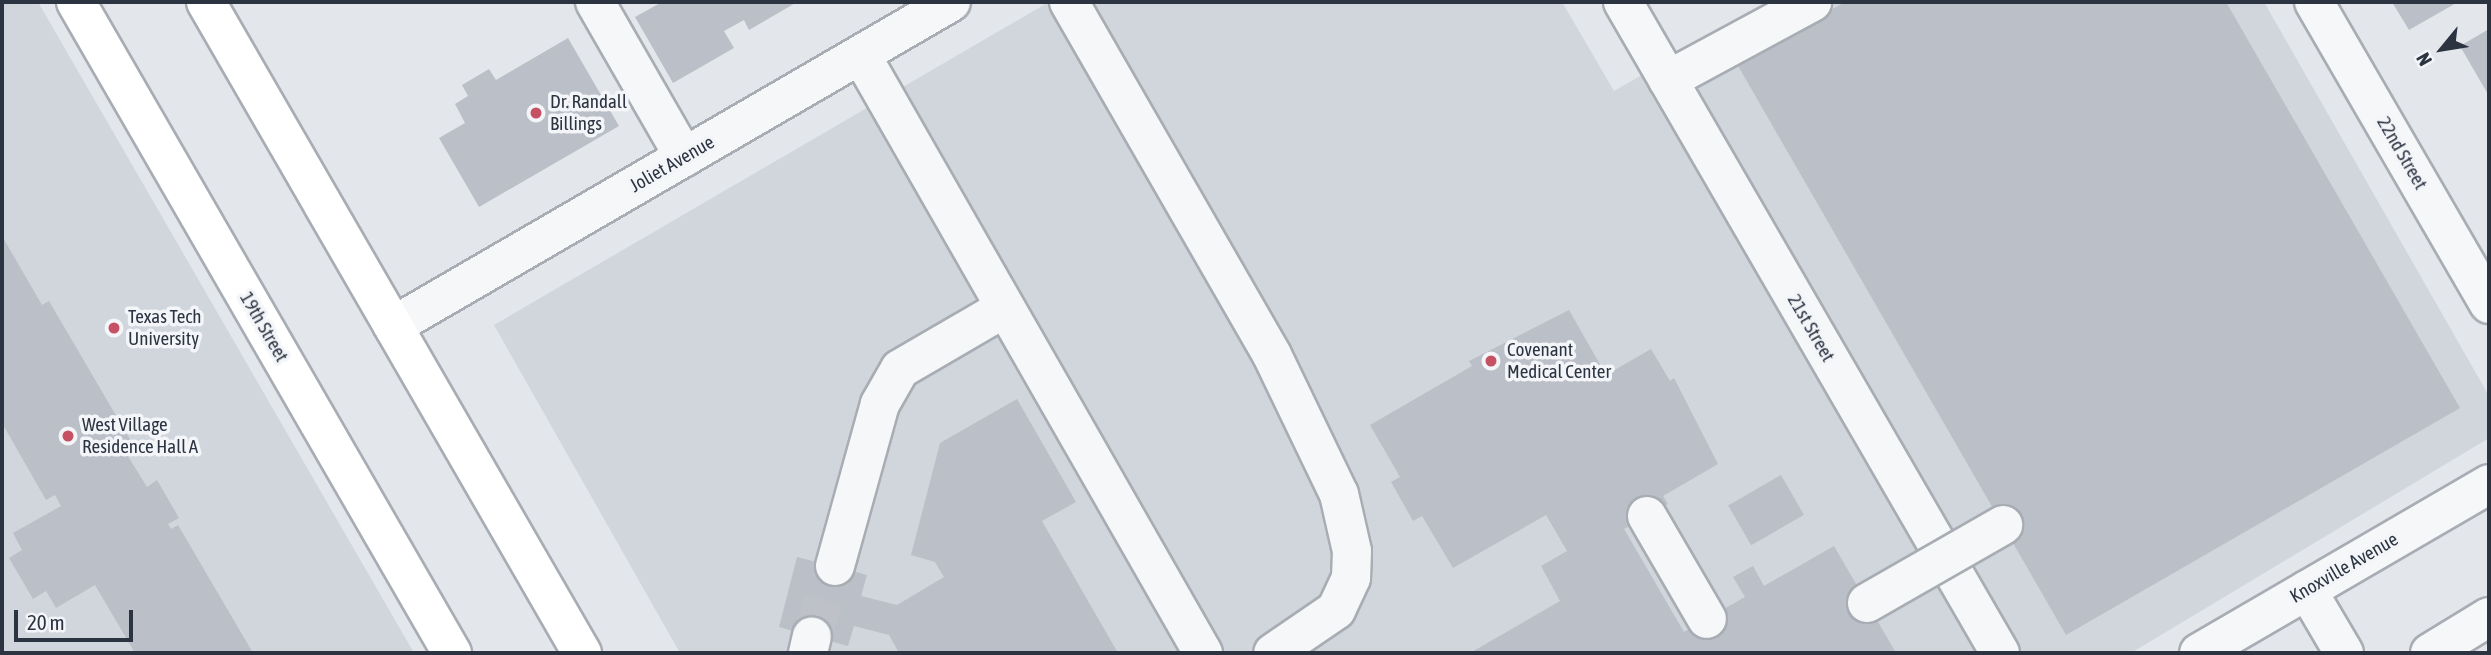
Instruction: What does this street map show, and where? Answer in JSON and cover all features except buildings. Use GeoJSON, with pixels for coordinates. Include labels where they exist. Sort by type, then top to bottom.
{"type":"FeatureCollection","features":[{"type":"Feature","properties":{"kind":"main road","name":"19th Street"},"geometry":{"type":"LineString","coordinates":[[76,2],[452,653]]}},
{"type":"Feature","properties":{"kind":"main road"},"geometry":{"type":"LineString","coordinates":[[206,2],[582,653]]}},
{"type":"Feature","properties":{"kind":"street"},"geometry":{"type":"LineString","coordinates":[[595,2],[684,157]]}},
{"type":"Feature","properties":{"kind":"street"},"geometry":{"type":"LineString","coordinates":[[1069,2],[1272,355],[1339,494],[1352,551],[1351,578],[1336,610],[1273,653]]}},
{"type":"Feature","properties":{"kind":"street","name":"21st Street"},"geometry":{"type":"LineString","coordinates":[[1623,2],[2000,653]]}},
{"type":"Feature","properties":{"kind":"street"},"geometry":{"type":"LineString","coordinates":[[1668,80],[1812,2]]}},
{"type":"Feature","properties":{"kind":"street","name":"22nd Street"},"geometry":{"type":"LineString","coordinates":[[2314,2],[2489,304]]}},
{"type":"Feature","properties":{"kind":"street","name":"Joliet Avenue"},"geometry":{"type":"LineString","coordinates":[[393,326],[861,55],[936,5]]}},
{"type":"Feature","properties":{"kind":"street"},"geometry":{"type":"LineString","coordinates":[[861,55],[1203,653]]}},
{"type":"Feature","properties":{"kind":"street"},"geometry":{"type":"LineString","coordinates":[[835,566],[880,404],[900,369],[1005,308]]}},
{"type":"Feature","properties":{"kind":"street","name":"Knoxville Avenue"},"geometry":{"type":"LineString","coordinates":[[2199,653],[2489,484]]}},
{"type":"Feature","properties":{"kind":"street"},"geometry":{"type":"LineString","coordinates":[[1647,516],[1707,619]]}},
{"type":"Feature","properties":{"kind":"street"},"geometry":{"type":"LineString","coordinates":[[1867,603],[2003,525]]}},
{"type":"Feature","properties":{"kind":"street"},"geometry":{"type":"LineString","coordinates":[[2307,590],[2344,653]]}},
{"type":"Feature","properties":{"kind":"street"},"geometry":{"type":"LineString","coordinates":[[2430,653],[2489,617]]}},
{"type":"Feature","properties":{"kind":"shaded area","name":"Texas Tech University"},"geometry":{"type":"Polygon","coordinates":[[[2,2],[38,2],[414,653],[2,653],[2,2]]]}},
{"type":"Feature","properties":{"kind":"shaded area","name":"Covenant Medical Center"},"geometry":{"type":"Polygon","coordinates":[[[1049,2],[1562,2],[1614,91],[1769,2],[2264,2],[2489,396],[2489,438],[2131,653],[680,653],[494,325],[1049,2]]]}},
{"type":"Feature","properties":{"kind":"tunnel"},"geometry":{"type":"LineString","coordinates":[[812,636],[835,566]]}},
{"type":"Feature","properties":{"kind":"place","name":"Dr. Randall Billings"},"geometry":{"type":"Point","coordinates":[536,113]}},
{"type":"Feature","properties":{"kind":"place","name":"Texas Tech University"},"geometry":{"type":"Point","coordinates":[114,328]}},
{"type":"Feature","properties":{"kind":"place","name":"Covenant Medical Center"},"geometry":{"type":"Point","coordinates":[1491,361]}},
{"type":"Feature","properties":{"kind":"place","name":"West Village Residence Hall A"},"geometry":{"type":"Point","coordinates":[68,436]}}]}
